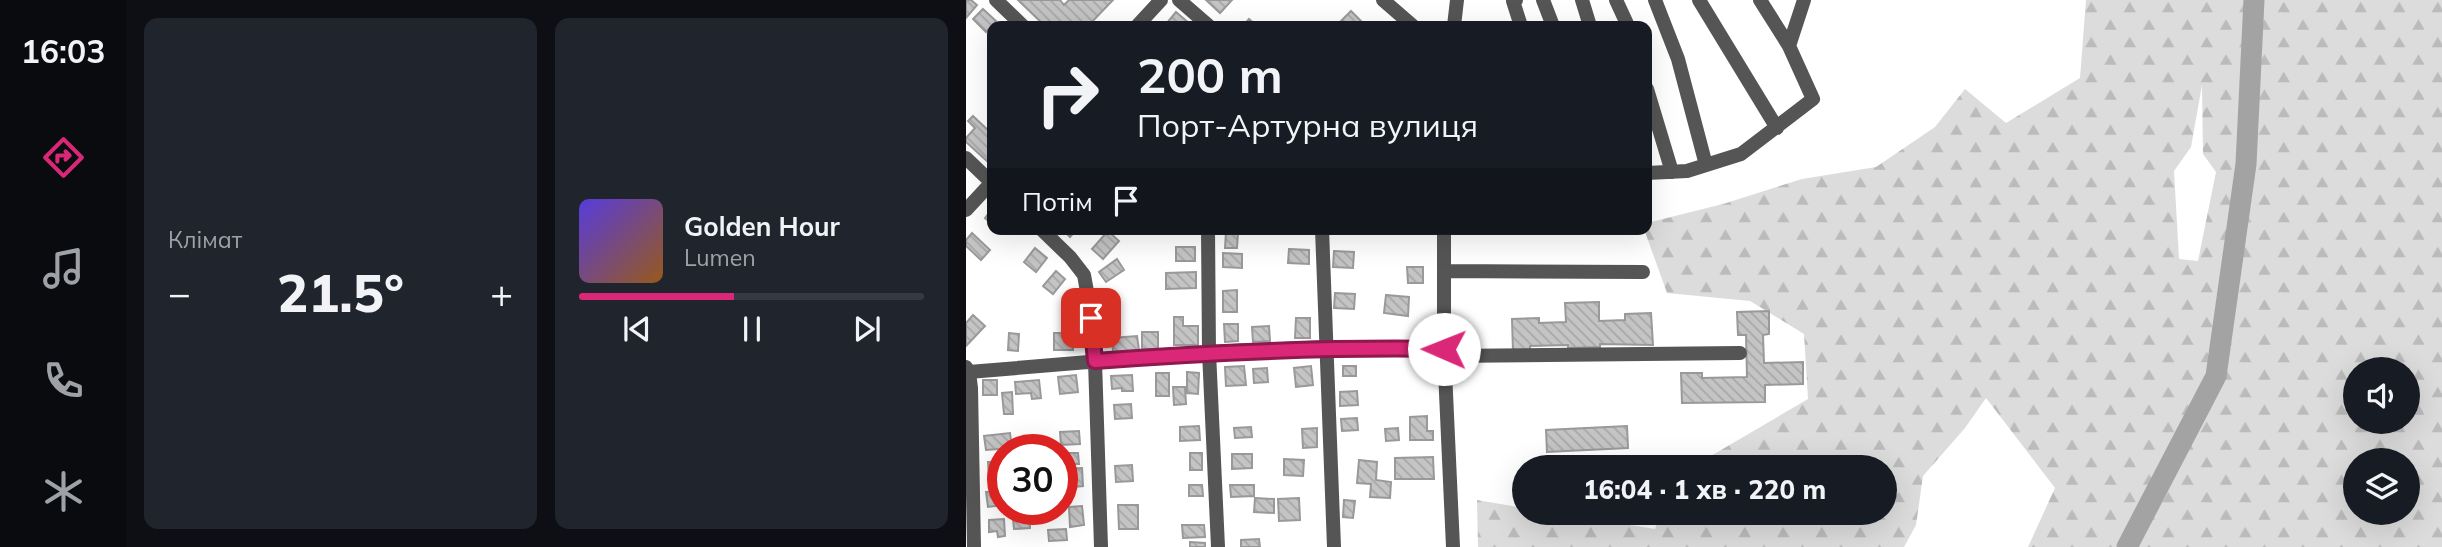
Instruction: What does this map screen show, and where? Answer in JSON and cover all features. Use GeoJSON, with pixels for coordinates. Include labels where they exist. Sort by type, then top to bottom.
{"type":"FeatureCollection","features":[{"type":"Feature","properties":{"kind":"street"},"geometry":{"type":"LineString","coordinates":[[996,0],[1018,21]]}},
{"type":"Feature","properties":{"kind":"street"},"geometry":{"type":"LineString","coordinates":[[1142,21],[1161,0]]}},
{"type":"Feature","properties":{"kind":"street"},"geometry":{"type":"LineString","coordinates":[[1179,0],[1203,21]]}},
{"type":"Feature","properties":{"kind":"street"},"geometry":{"type":"LineString","coordinates":[[1383,0],[1407,21]]}},
{"type":"Feature","properties":{"kind":"street"},"geometry":{"type":"LineString","coordinates":[[1455,21],[1457,0]]}},
{"type":"Feature","properties":{"kind":"street"},"geometry":{"type":"LineString","coordinates":[[1516,0],[1513,1],[1519,21]]}},
{"type":"Feature","properties":{"kind":"street"},"geometry":{"type":"LineString","coordinates":[[1543,0],[1551,21]]}},
{"type":"Feature","properties":{"kind":"street"},"geometry":{"type":"LineString","coordinates":[[1582,0],[1588,21]]}},
{"type":"Feature","properties":{"kind":"street"},"geometry":{"type":"LineString","coordinates":[[1616,0],[1626,21]]}},
{"type":"Feature","properties":{"kind":"street"},"geometry":{"type":"LineString","coordinates":[[1655,0],[1678,59],[1706,165]]}},
{"type":"Feature","properties":{"kind":"street"},"geometry":{"type":"LineString","coordinates":[[1699,0],[1777,128]]}},
{"type":"Feature","properties":{"kind":"street"},"geometry":{"type":"LineString","coordinates":[[1652,173],[1687,171],[1741,154],[1813,99],[1789,46],[1760,0]]}},
{"type":"Feature","properties":{"kind":"street"},"geometry":{"type":"LineString","coordinates":[[1789,46],[1804,0]]}},
{"type":"Feature","properties":{"kind":"street"},"geometry":{"type":"LineString","coordinates":[[1652,106],[1672,172]]}},
{"type":"Feature","properties":{"kind":"street"},"geometry":{"type":"LineString","coordinates":[[966,158],[987,177]]}},
{"type":"Feature","properties":{"kind":"street"},"geometry":{"type":"LineString","coordinates":[[966,211],[987,188]]}},
{"type":"Feature","properties":{"kind":"street"},"geometry":{"type":"LineString","coordinates":[[1047,235],[1084,275],[1095,361],[1101,547]]}},
{"type":"Feature","properties":{"kind":"street"},"geometry":{"type":"LineString","coordinates":[[1208,235],[1209,352],[1218,547]]}},
{"type":"Feature","properties":{"kind":"street"},"geometry":{"type":"LineString","coordinates":[[1322,235],[1334,547]]}},
{"type":"Feature","properties":{"kind":"street"},"geometry":{"type":"LineString","coordinates":[[1444,235],[1445,352],[1453,547]]}},
{"type":"Feature","properties":{"kind":"street"},"geometry":{"type":"LineString","coordinates":[[1444,271],[1643,272]]}},
{"type":"Feature","properties":{"kind":"street"},"geometry":{"type":"LineString","coordinates":[[974,547],[968,369],[1209,352],[1328,347],[1445,352],[1740,353]]}},
{"type":"Feature","properties":{"kind":"green space"},"geometry":{"type":"Polygon","coordinates":[[[2086,0],[2442,0],[2442,547],[2028,547],[2055,488],[1986,398],[1965,428],[1923,476],[1916,525],[1904,547],[1478,547],[1477,500],[1512,506],[1512,525],[1630,525],[1655,529],[1656,525],[1897,525],[1897,455],[1712,455],[1808,399],[1804,334],[1750,301],[1667,293],[1646,235],[1652,235],[1652,222],[1723,204],[1802,179],[1876,167],[1935,127],[1965,89],[2006,123],[2080,78],[2086,0]],[[2202,85],[2191,147],[2174,171],[2179,259],[2198,261],[2216,172],[2203,154],[2202,85]]]}},
{"type":"Feature","properties":{"kind":"building"},"geometry":{"type":"Polygon","coordinates":[[[966,0],[977,5],[966,18],[966,0]]]}},
{"type":"Feature","properties":{"kind":"building"},"geometry":{"type":"Polygon","coordinates":[[[1018,0],[1060,0],[1064,5],[1069,0],[1113,0],[1093,21],[1040,21],[1018,0]]]}},
{"type":"Feature","properties":{"kind":"building"},"geometry":{"type":"Polygon","coordinates":[[[1206,0],[1232,0],[1220,13],[1206,0]]]}},
{"type":"Feature","properties":{"kind":"building"},"geometry":{"type":"Polygon","coordinates":[[[983,9],[996,21],[987,21],[986,32],[973,19],[983,9]]]}},
{"type":"Feature","properties":{"kind":"building"},"geometry":{"type":"Polygon","coordinates":[[[1351,11],[1361,21],[1341,21],[1351,11]]]}},
{"type":"Feature","properties":{"kind":"building"},"geometry":{"type":"Polygon","coordinates":[[[1176,12],[1186,21],[1168,21],[1176,12]]]}},
{"type":"Feature","properties":{"kind":"building"},"geometry":{"type":"Polygon","coordinates":[[[973,116],[987,129],[987,161],[966,142],[966,138],[975,128],[968,121],[973,116]]]}},
{"type":"Feature","properties":{"kind":"building"},"geometry":{"type":"Polygon","coordinates":[[[972,233],[990,250],[981,260],[966,246],[966,240],[972,233]]]}},
{"type":"Feature","properties":{"kind":"building"},"geometry":{"type":"Polygon","coordinates":[[[1104,235],[1112,235],[1119,241],[1103,259],[1092,249],[1104,235]]]}},
{"type":"Feature","properties":{"kind":"building"},"geometry":{"type":"Polygon","coordinates":[[[1226,235],[1238,235],[1237,248],[1225,248],[1226,235]]]}},
{"type":"Feature","properties":{"kind":"building"},"geometry":{"type":"Polygon","coordinates":[[[1176,247],[1195,247],[1195,261],[1176,261],[1176,247]]]}},
{"type":"Feature","properties":{"kind":"building"},"geometry":{"type":"Polygon","coordinates":[[[1035,248],[1047,258],[1036,272],[1024,262],[1035,248]]]}},
{"type":"Feature","properties":{"kind":"building"},"geometry":{"type":"Polygon","coordinates":[[[1289,249],[1309,250],[1309,264],[1288,263],[1289,249]]]}},
{"type":"Feature","properties":{"kind":"building"},"geometry":{"type":"Polygon","coordinates":[[[1334,251],[1354,252],[1353,268],[1333,267],[1334,251]]]}},
{"type":"Feature","properties":{"kind":"building"},"geometry":{"type":"Polygon","coordinates":[[[1223,253],[1242,254],[1242,268],[1223,267],[1223,253]]]}},
{"type":"Feature","properties":{"kind":"building"},"geometry":{"type":"Polygon","coordinates":[[[1117,259],[1124,270],[1106,282],[1099,272],[1117,259]]]}},
{"type":"Feature","properties":{"kind":"building"},"geometry":{"type":"Polygon","coordinates":[[[1407,267],[1423,267],[1423,283],[1408,283],[1407,267]]]}},
{"type":"Feature","properties":{"kind":"building"},"geometry":{"type":"Polygon","coordinates":[[[1056,271],[1065,279],[1053,294],[1043,286],[1056,271]]]}},
{"type":"Feature","properties":{"kind":"building"},"geometry":{"type":"Polygon","coordinates":[[[1196,272],[1196,288],[1166,289],[1166,273],[1196,272]]]}},
{"type":"Feature","properties":{"kind":"building"},"geometry":{"type":"Polygon","coordinates":[[[1237,290],[1237,312],[1223,312],[1223,291],[1237,290]]]}},
{"type":"Feature","properties":{"kind":"building"},"geometry":{"type":"Polygon","coordinates":[[[1335,293],[1355,294],[1354,309],[1334,308],[1335,293]]]}},
{"type":"Feature","properties":{"kind":"building"},"geometry":{"type":"Polygon","coordinates":[[[1386,295],[1409,297],[1408,316],[1384,313],[1386,295]]]}},
{"type":"Feature","properties":{"kind":"building"},"geometry":{"type":"Polygon","coordinates":[[[1599,302],[1599,321],[1625,320],[1625,314],[1651,313],[1653,345],[1600,344],[1600,347],[1568,348],[1568,345],[1530,346],[1530,350],[1513,351],[1512,319],[1539,318],[1539,323],[1566,322],[1565,303],[1599,302]]]}},
{"type":"Feature","properties":{"kind":"building"},"geometry":{"type":"Polygon","coordinates":[[[1769,311],[1769,334],[1763,335],[1764,363],[1803,362],[1803,384],[1765,385],[1765,402],[1682,403],[1681,373],[1702,373],[1702,378],[1747,377],[1746,335],[1738,335],[1737,312],[1769,311]]]}},
{"type":"Feature","properties":{"kind":"building"},"geometry":{"type":"Polygon","coordinates":[[[973,315],[985,326],[966,346],[966,323],[973,315]]]}},
{"type":"Feature","properties":{"kind":"building"},"geometry":{"type":"Polygon","coordinates":[[[1174,317],[1183,317],[1183,326],[1198,326],[1198,345],[1174,345],[1174,317]]]}},
{"type":"Feature","properties":{"kind":"building"},"geometry":{"type":"Polygon","coordinates":[[[1296,318],[1310,318],[1310,338],[1295,338],[1296,318]]]}},
{"type":"Feature","properties":{"kind":"building"},"geometry":{"type":"Polygon","coordinates":[[[1224,324],[1238,324],[1238,341],[1225,342],[1224,324]]]}},
{"type":"Feature","properties":{"kind":"building"},"geometry":{"type":"Polygon","coordinates":[[[1269,326],[1270,341],[1253,342],[1252,327],[1269,326]]]}},
{"type":"Feature","properties":{"kind":"building"},"geometry":{"type":"Polygon","coordinates":[[[1142,332],[1158,332],[1158,349],[1142,349],[1142,332]]]}},
{"type":"Feature","properties":{"kind":"building"},"geometry":{"type":"Polygon","coordinates":[[[1009,333],[1019,334],[1018,351],[1008,350],[1009,333]]]}},
{"type":"Feature","properties":{"kind":"building"},"geometry":{"type":"Polygon","coordinates":[[[1054,333],[1073,333],[1073,350],[1054,350],[1054,333]]]}},
{"type":"Feature","properties":{"kind":"building"},"geometry":{"type":"Polygon","coordinates":[[[1137,336],[1139,350],[1113,352],[1112,338],[1137,336]]]}},
{"type":"Feature","properties":{"kind":"building"},"geometry":{"type":"Polygon","coordinates":[[[1244,366],[1246,385],[1226,386],[1225,367],[1244,366]]]}},
{"type":"Feature","properties":{"kind":"building"},"geometry":{"type":"Polygon","coordinates":[[[1311,366],[1313,385],[1296,387],[1294,368],[1311,366]]]}},
{"type":"Feature","properties":{"kind":"building"},"geometry":{"type":"Polygon","coordinates":[[[1343,366],[1356,366],[1356,376],[1343,376],[1343,366]]]}},
{"type":"Feature","properties":{"kind":"building"},"geometry":{"type":"Polygon","coordinates":[[[1267,368],[1268,382],[1254,383],[1253,369],[1267,368]]]}},
{"type":"Feature","properties":{"kind":"building"},"geometry":{"type":"Polygon","coordinates":[[[1187,372],[1199,373],[1198,394],[1187,393],[1187,372]]]}},
{"type":"Feature","properties":{"kind":"building"},"geometry":{"type":"Polygon","coordinates":[[[1156,373],[1169,373],[1169,396],[1156,396],[1156,373]]]}},
{"type":"Feature","properties":{"kind":"building"},"geometry":{"type":"Polygon","coordinates":[[[1076,375],[1078,392],[1060,394],[1058,377],[1076,375]]]}},
{"type":"Feature","properties":{"kind":"building"},"geometry":{"type":"Polygon","coordinates":[[[1132,375],[1133,391],[1112,389],[1111,376],[1132,375]]]}},
{"type":"Feature","properties":{"kind":"building"},"geometry":{"type":"Polygon","coordinates":[[[983,380],[997,380],[997,395],[983,395],[983,380]]]}},
{"type":"Feature","properties":{"kind":"building"},"geometry":{"type":"Polygon","coordinates":[[[1039,380],[1041,398],[1032,399],[1031,393],[1016,394],[1015,382],[1039,380]]]}},
{"type":"Feature","properties":{"kind":"building"},"geometry":{"type":"Polygon","coordinates":[[[1173,387],[1185,387],[1186,404],[1174,405],[1173,387]]]}},
{"type":"Feature","properties":{"kind":"building"},"geometry":{"type":"Polygon","coordinates":[[[1357,391],[1358,405],[1340,406],[1340,392],[1357,391]]]}},
{"type":"Feature","properties":{"kind":"building"},"geometry":{"type":"Polygon","coordinates":[[[1012,392],[1013,414],[1004,414],[1002,393],[1012,392]]]}},
{"type":"Feature","properties":{"kind":"building"},"geometry":{"type":"Polygon","coordinates":[[[1131,404],[1132,418],[1115,419],[1114,405],[1131,404]]]}},
{"type":"Feature","properties":{"kind":"building"},"geometry":{"type":"Polygon","coordinates":[[[1427,416],[1427,431],[1433,431],[1433,440],[1410,440],[1410,417],[1427,416]]]}},
{"type":"Feature","properties":{"kind":"building"},"geometry":{"type":"Polygon","coordinates":[[[1357,418],[1358,430],[1342,431],[1341,419],[1357,418]]]}},
{"type":"Feature","properties":{"kind":"building"},"geometry":{"type":"Polygon","coordinates":[[[1199,426],[1200,440],[1180,441],[1180,427],[1199,426]]]}},
{"type":"Feature","properties":{"kind":"building"},"geometry":{"type":"Polygon","coordinates":[[[1627,426],[1628,448],[1547,452],[1546,430],[1627,426]]]}},
{"type":"Feature","properties":{"kind":"building"},"geometry":{"type":"Polygon","coordinates":[[[1251,427],[1252,437],[1235,438],[1234,428],[1251,427]]]}},
{"type":"Feature","properties":{"kind":"building"},"geometry":{"type":"Polygon","coordinates":[[[1317,428],[1317,447],[1303,448],[1302,429],[1317,428]]]}},
{"type":"Feature","properties":{"kind":"building"},"geometry":{"type":"Polygon","coordinates":[[[1398,428],[1399,440],[1386,441],[1385,429],[1398,428]]]}},
{"type":"Feature","properties":{"kind":"building"},"geometry":{"type":"Polygon","coordinates":[[[1079,431],[1080,444],[1078,434],[1060,432],[1079,431]]]}},
{"type":"Feature","properties":{"kind":"building"},"geometry":{"type":"Polygon","coordinates":[[[1190,453],[1202,453],[1202,470],[1190,470],[1190,453]]]}},
{"type":"Feature","properties":{"kind":"building"},"geometry":{"type":"Polygon","coordinates":[[[1232,454],[1252,454],[1252,468],[1232,469],[1232,454]]]}},
{"type":"Feature","properties":{"kind":"building"},"geometry":{"type":"Polygon","coordinates":[[[1433,457],[1434,479],[1395,479],[1395,458],[1433,457]]]}},
{"type":"Feature","properties":{"kind":"building"},"geometry":{"type":"Polygon","coordinates":[[[1284,459],[1304,460],[1303,476],[1284,475],[1284,459]]]}},
{"type":"Feature","properties":{"kind":"building"},"geometry":{"type":"Polygon","coordinates":[[[1359,460],[1377,462],[1376,480],[1391,482],[1390,498],[1370,497],[1371,484],[1357,483],[1359,460]]]}},
{"type":"Feature","properties":{"kind":"building"},"geometry":{"type":"Polygon","coordinates":[[[1132,465],[1133,481],[1116,482],[1115,466],[1132,465]]]}},
{"type":"Feature","properties":{"kind":"building"},"geometry":{"type":"Polygon","coordinates":[[[1078,468],[1082,468],[1083,486],[1078,486],[1078,468]]]}},
{"type":"Feature","properties":{"kind":"building"},"geometry":{"type":"Polygon","coordinates":[[[1189,485],[1202,485],[1203,496],[1189,496],[1189,485]]]}},
{"type":"Feature","properties":{"kind":"building"},"geometry":{"type":"Polygon","coordinates":[[[1230,485],[1254,485],[1254,496],[1231,497],[1230,485]]]}},
{"type":"Feature","properties":{"kind":"building"},"geometry":{"type":"Polygon","coordinates":[[[1255,498],[1274,499],[1274,513],[1254,512],[1255,498]]]}},
{"type":"Feature","properties":{"kind":"building"},"geometry":{"type":"Polygon","coordinates":[[[1299,498],[1300,520],[1279,521],[1278,499],[1299,498]]]}},
{"type":"Feature","properties":{"kind":"building"},"geometry":{"type":"Polygon","coordinates":[[[1344,500],[1355,501],[1353,518],[1343,517],[1344,500]]]}},
{"type":"Feature","properties":{"kind":"building"},"geometry":{"type":"Polygon","coordinates":[[[1118,505],[1138,505],[1138,529],[1119,529],[1118,505]]]}},
{"type":"Feature","properties":{"kind":"building"},"geometry":{"type":"Polygon","coordinates":[[[1078,506],[1082,506],[1084,525],[1070,527],[1078,525],[1078,506]]]}},
{"type":"Feature","properties":{"kind":"building"},"geometry":{"type":"Polygon","coordinates":[[[989,525],[1004,525],[1005,536],[998,537],[997,531],[989,532],[989,525]]]}},
{"type":"Feature","properties":{"kind":"building"},"geometry":{"type":"Polygon","coordinates":[[[1014,525],[1030,525],[1030,528],[1014,529],[1014,525]]]}},
{"type":"Feature","properties":{"kind":"building"},"geometry":{"type":"Polygon","coordinates":[[[1182,525],[1204,525],[1205,537],[1183,538],[1182,525]]]}},
{"type":"Feature","properties":{"kind":"building"},"geometry":{"type":"Polygon","coordinates":[[[1066,529],[1067,540],[1049,541],[1048,530],[1066,529]]]}},
{"type":"Feature","properties":{"kind":"building"},"geometry":{"type":"Polygon","coordinates":[[[1259,539],[1260,547],[1241,547],[1241,540],[1259,539]]]}},
{"type":"Feature","properties":{"kind":"building"},"geometry":{"type":"Polygon","coordinates":[[[1190,542],[1205,543],[1205,547],[1190,547],[1190,542]]]}},
{"type":"Feature","properties":{"kind":"waterway"},"geometry":{"type":"LineString","coordinates":[[2127,547],[2216,376],[2246,164],[2254,0]]}},
{"type":"Feature","properties":{"kind":"route"},"geometry":{"type":"LineString","coordinates":[[1091,318],[1095,361],[1209,352],[1328,347],[1444,349]]}}]}
